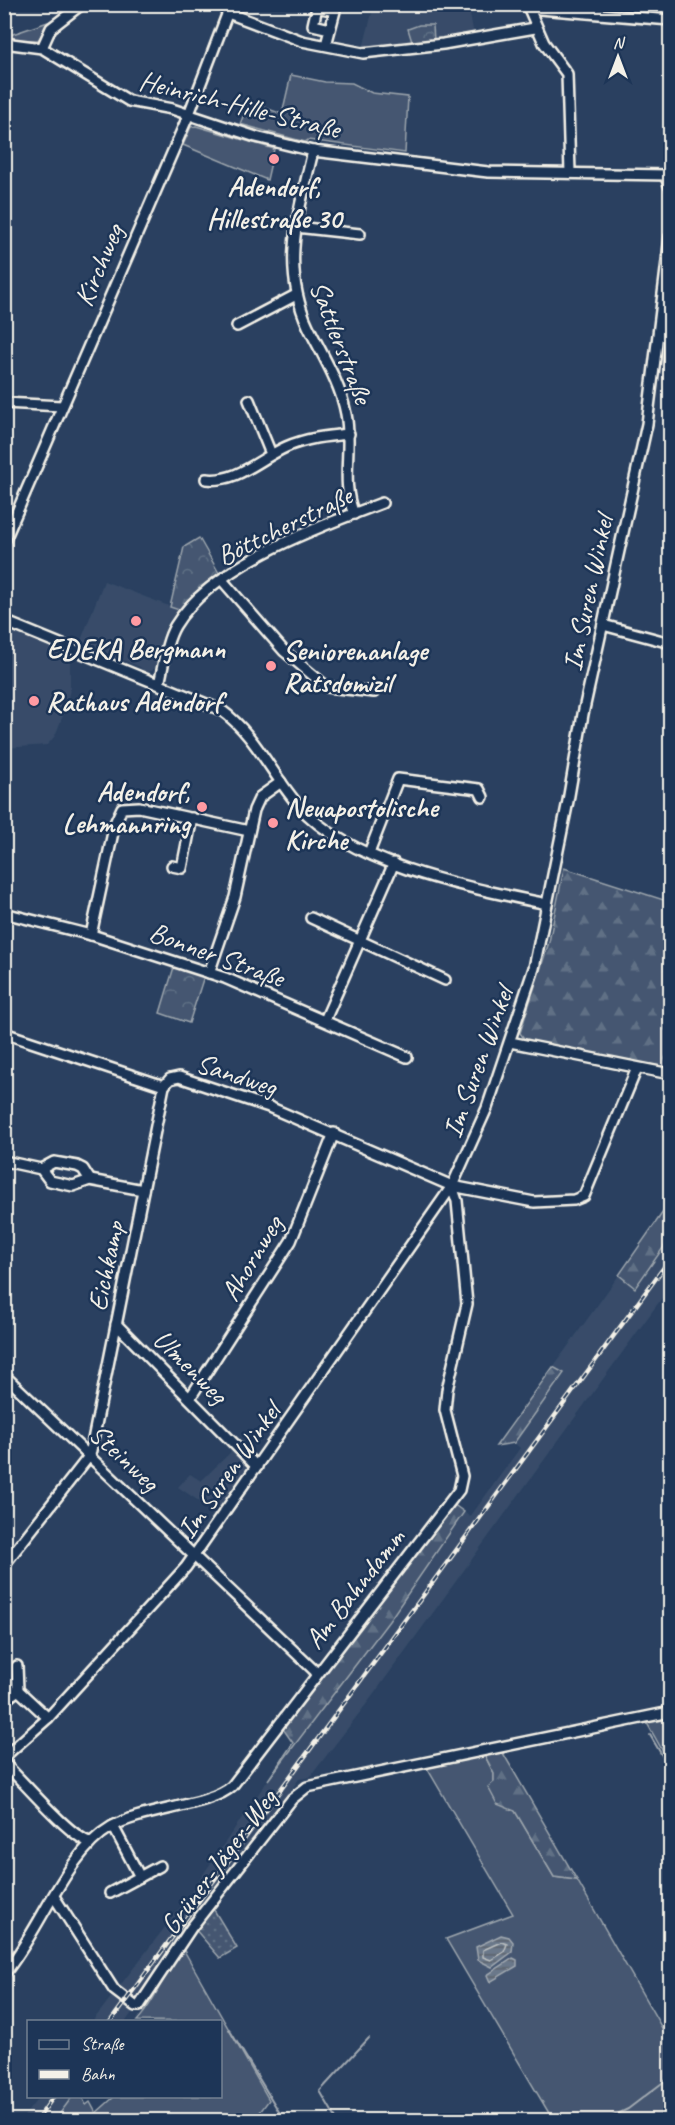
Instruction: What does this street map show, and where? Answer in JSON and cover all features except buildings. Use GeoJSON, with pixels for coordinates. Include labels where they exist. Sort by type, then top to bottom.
{"type":"FeatureCollection","features":[{"type":"Feature","properties":{"kind":"street"},"geometry":{"type":"LineString","coordinates":[[4,44],[42,48],[51,28],[81,4]]}},
{"type":"Feature","properties":{"kind":"street"},"geometry":{"type":"LineString","coordinates":[[570,173],[567,74],[536,28],[527,6],[670,20]]}},
{"type":"Feature","properties":{"kind":"street"},"geometry":{"type":"LineString","coordinates":[[230,9],[303,41],[363,53],[443,44],[536,28]]}},
{"type":"Feature","properties":{"kind":"street","name":"Kirchweg"},"geometry":{"type":"LineString","coordinates":[[4,542],[189,114],[230,9]]}},
{"type":"Feature","properties":{"kind":"street"},"geometry":{"type":"LineString","coordinates":[[326,45],[330,29]]}},
{"type":"Feature","properties":{"kind":"street","name":"Heinrich-Hille-Straße"},"geometry":{"type":"LineString","coordinates":[[42,48],[125,99],[189,114],[256,136],[313,151],[488,172],[669,173]]}},
{"type":"Feature","properties":{"kind":"street","name":"Sattlerstraße"},"geometry":{"type":"LineString","coordinates":[[313,151],[296,227],[292,268],[296,295],[340,392],[349,434],[346,490],[354,514]]}},
{"type":"Feature","properties":{"kind":"street"},"geometry":{"type":"LineString","coordinates":[[669,173],[670,187]]}},
{"type":"Feature","properties":{"kind":"street"},"geometry":{"type":"LineString","coordinates":[[296,227],[360,234]]}},
{"type":"Feature","properties":{"kind":"street","name":"Im Suren Winkel"},"geometry":{"type":"LineString","coordinates":[[4,1757],[48,1718],[196,1556],[452,1186],[485,1113],[532,977],[603,625],[647,424],[670,237]]}},
{"type":"Feature","properties":{"kind":"street"},"geometry":{"type":"LineString","coordinates":[[237,326],[296,295]]}},
{"type":"Feature","properties":{"kind":"street"},"geometry":{"type":"LineString","coordinates":[[249,400],[271,454]]}},
{"type":"Feature","properties":{"kind":"street"},"geometry":{"type":"LineString","coordinates":[[4,403],[62,406]]}},
{"type":"Feature","properties":{"kind":"street"},"geometry":{"type":"LineString","coordinates":[[206,479],[219,481],[235,475],[271,454],[308,439],[349,434]]}},
{"type":"Feature","properties":{"kind":"street","name":"Böttcherstraße"},"geometry":{"type":"LineString","coordinates":[[159,684],[168,642],[176,625],[193,605],[222,580],[272,551],[382,503]]}},
{"type":"Feature","properties":{"kind":"street"},"geometry":{"type":"LineString","coordinates":[[222,580],[284,651],[327,687],[374,692]]}},
{"type":"Feature","properties":{"kind":"street"},"geometry":{"type":"LineString","coordinates":[[4,621],[215,707],[244,730],[300,806],[325,829],[369,853],[486,892],[547,904]]}},
{"type":"Feature","properties":{"kind":"street"},"geometry":{"type":"LineString","coordinates":[[603,625],[670,643]]}},
{"type":"Feature","properties":{"kind":"street"},"geometry":{"type":"LineString","coordinates":[[369,853],[398,778],[479,789],[483,796]]}},
{"type":"Feature","properties":{"kind":"street"},"geometry":{"type":"LineString","coordinates":[[209,973],[235,897],[254,810],[260,797],[281,782]]}},
{"type":"Feature","properties":{"kind":"street"},"geometry":{"type":"LineString","coordinates":[[91,935],[115,823],[122,808],[134,806],[249,831]]}},
{"type":"Feature","properties":{"kind":"street"},"geometry":{"type":"LineString","coordinates":[[172,866],[182,868],[192,818]]}},
{"type":"Feature","properties":{"kind":"street"},"geometry":{"type":"LineString","coordinates":[[325,1020],[394,863]]}},
{"type":"Feature","properties":{"kind":"street","name":"Bonner Straße"},"geometry":{"type":"LineString","coordinates":[[4,913],[91,935],[209,973],[325,1020],[407,1058]]}},
{"type":"Feature","properties":{"kind":"street"},"geometry":{"type":"LineString","coordinates":[[311,918],[445,980]]}},
{"type":"Feature","properties":{"kind":"street","name":"Sandweg"},"geometry":{"type":"LineString","coordinates":[[4,1033],[164,1086],[170,1079],[179,1077],[266,1106],[334,1133],[452,1186],[534,1202],[580,1198],[587,1192],[637,1068]]}},
{"type":"Feature","properties":{"kind":"street"},"geometry":{"type":"LineString","coordinates":[[510,1042],[670,1074]]}},
{"type":"Feature","properties":{"kind":"street","name":"Eichkamp"},"geometry":{"type":"LineString","coordinates":[[90,1455],[164,1086]]}},
{"type":"Feature","properties":{"kind":"street","name":"Ahornweg"},"geometry":{"type":"LineString","coordinates":[[190,1398],[291,1241],[334,1133]]}},
{"type":"Feature","properties":{"kind":"street"},"geometry":{"type":"LineString","coordinates":[[4,1161],[41,1169],[54,1162],[77,1166],[83,1169],[90,1180]]}},
{"type":"Feature","properties":{"kind":"street"},"geometry":{"type":"LineString","coordinates":[[41,1169],[48,1179],[76,1187],[90,1180],[143,1190]]}},
{"type":"Feature","properties":{"kind":"street","name":"Am Bahndamm"},"geometry":{"type":"LineString","coordinates":[[4,1974],[55,1898],[79,1854],[90,1842],[112,1826],[162,1808],[213,1797],[227,1790],[462,1484],[445,1410],[447,1390],[467,1304],[457,1201],[452,1186]]}},
{"type":"Feature","properties":{"kind":"street","name":"Ulmenweg"},"geometry":{"type":"LineString","coordinates":[[116,1324],[257,1467]]}},
{"type":"Feature","properties":{"kind":"street","name":"Steinweg"},"geometry":{"type":"LineString","coordinates":[[4,1375],[317,1673]]}},
{"type":"Feature","properties":{"kind":"street"},"geometry":{"type":"LineString","coordinates":[[4,1565],[90,1455]]}},
{"type":"Feature","properties":{"kind":"street"},"geometry":{"type":"LineString","coordinates":[[17,1666],[18,1690],[48,1718]]}},
{"type":"Feature","properties":{"kind":"street"},"geometry":{"type":"LineString","coordinates":[[4,1701],[18,1690]]}},
{"type":"Feature","properties":{"kind":"street","name":"Grüner-Jäger-Weg"},"geometry":{"type":"LineString","coordinates":[[55,1898],[114,1990],[135,2006],[139,2006],[191,1928],[292,1799],[307,1787],[670,1712]]}},
{"type":"Feature","properties":{"kind":"street"},"geometry":{"type":"LineString","coordinates":[[4,1763],[75,1835],[90,1842]]}},
{"type":"Feature","properties":{"kind":"street"},"geometry":{"type":"LineString","coordinates":[[112,1826],[140,1877]]}},
{"type":"Feature","properties":{"kind":"street"},"geometry":{"type":"LineString","coordinates":[[110,1893],[160,1866]]}},
{"type":"Feature","properties":{"kind":"shaded area"},"geometry":{"type":"Polygon","coordinates":[[[374,5],[468,5],[473,30],[480,34],[362,52],[374,5]]]}},
{"type":"Feature","properties":{"kind":"shaded area"},"geometry":{"type":"Polygon","coordinates":[[[104,581],[179,610],[168,622],[162,636],[156,666],[152,671],[145,672],[140,667],[80,643],[104,581]]]}},
{"type":"Feature","properties":{"kind":"shaded area"},"geometry":{"type":"Polygon","coordinates":[[[4,628],[70,653],[70,689],[65,710],[55,736],[47,745],[5,748],[4,628]]]}},
{"type":"Feature","properties":{"kind":"shaded area"},"geometry":{"type":"Polygon","coordinates":[[[670,1238],[670,1287],[371,1698],[310,1777],[299,1779],[138,2001],[133,2000],[134,2010],[127,2020],[94,2020],[182,1905],[268,1780],[389,1621],[464,1512],[470,1517],[520,1448],[514,1443],[564,1373],[553,1367],[619,1275],[635,1288],[670,1238]]]}},
{"type":"Feature","properties":{"kind":"shaded area"},"geometry":{"type":"Polygon","coordinates":[[[234,1449],[249,1464],[249,1472],[218,1514],[178,1487],[190,1474],[201,1481],[234,1449]]]}},
{"type":"Feature","properties":{"kind":"shaded area"},"geometry":{"type":"Polygon","coordinates":[[[38,2098],[71,2098],[55,2120],[21,2120],[38,2098]]]}},
{"type":"Feature","properties":{"kind":"green space"},"geometry":{"type":"Polygon","coordinates":[[[633,5],[670,5],[670,16],[631,13],[633,5]]]}},
{"type":"Feature","properties":{"kind":"green space"},"geometry":{"type":"Polygon","coordinates":[[[51,21],[38,40],[5,39],[4,37],[51,21]]]}},
{"type":"Feature","properties":{"kind":"green space"},"geometry":{"type":"Polygon","coordinates":[[[419,25],[433,25],[434,41],[413,45],[408,29],[419,25]]]}},
{"type":"Feature","properties":{"kind":"green space"},"geometry":{"type":"Polygon","coordinates":[[[291,75],[325,82],[352,83],[372,93],[408,97],[405,153],[308,140],[305,142],[240,124],[249,102],[282,114],[291,75]]]}},
{"type":"Feature","properties":{"kind":"green space"},"geometry":{"type":"Polygon","coordinates":[[[196,126],[274,149],[267,180],[183,145],[191,127],[196,126]]]}},
{"type":"Feature","properties":{"kind":"green space"},"geometry":{"type":"Polygon","coordinates":[[[199,538],[219,573],[179,610],[170,607],[184,547],[199,538]]]}},
{"type":"Feature","properties":{"kind":"green space"},"geometry":{"type":"Polygon","coordinates":[[[564,868],[670,902],[670,1068],[526,1041],[520,1033],[549,942],[564,868]]]}},
{"type":"Feature","properties":{"kind":"green space"},"geometry":{"type":"Polygon","coordinates":[[[174,967],[204,976],[189,1023],[160,1013],[174,967]]]}},
{"type":"Feature","properties":{"kind":"green space"},"geometry":{"type":"Polygon","coordinates":[[[670,1202],[670,1238],[635,1288],[619,1275],[670,1202]]]}},
{"type":"Feature","properties":{"kind":"green space"},"geometry":{"type":"Polygon","coordinates":[[[553,1367],[564,1373],[514,1443],[496,1446],[553,1367]]]}},
{"type":"Feature","properties":{"kind":"green space"},"geometry":{"type":"Polygon","coordinates":[[[453,1504],[464,1512],[389,1621],[268,1780],[293,1743],[281,1726],[453,1504]]]}},
{"type":"Feature","properties":{"kind":"green space"},"geometry":{"type":"Polygon","coordinates":[[[670,1719],[670,1764],[647,1723],[670,1719]]]}},
{"type":"Feature","properties":{"kind":"green space"},"geometry":{"type":"Polygon","coordinates":[[[503,1752],[577,1880],[554,1877],[515,1811],[497,1804],[488,1787],[494,1782],[494,1774],[485,1756],[503,1752]]]}},
{"type":"Feature","properties":{"kind":"green space"},"geometry":{"type":"Polygon","coordinates":[[[485,1756],[494,1774],[494,1782],[515,1811],[554,1877],[577,1880],[670,2042],[670,2120],[553,2120],[446,1939],[513,1914],[427,1768],[485,1756]]]}},
{"type":"Feature","properties":{"kind":"green space"},"geometry":{"type":"Polygon","coordinates":[[[211,1905],[237,1948],[220,1958],[194,1928],[211,1905]]]}},
{"type":"Feature","properties":{"kind":"green space"},"geometry":{"type":"Polygon","coordinates":[[[182,1947],[269,2100],[254,2120],[55,2120],[71,2098],[82,2098],[86,2105],[90,2102],[96,2113],[113,2098],[222,2098],[222,2020],[138,2020],[150,2004],[182,1947]]]}},
{"type":"Feature","properties":{"kind":"water"},"geometry":{"type":"Polygon","coordinates":[[[501,1935],[509,1937],[513,1942],[512,1952],[492,1967],[478,1960],[476,1947],[501,1935]]]}},
{"type":"Feature","properties":{"kind":"water"},"geometry":{"type":"Polygon","coordinates":[[[513,1958],[517,1960],[517,1966],[490,1982],[487,1975],[513,1958]]]}},
{"type":"Feature","properties":{"kind":"waterway"},"geometry":{"type":"LineString","coordinates":[[650,1735],[670,1769]]}},
{"type":"Feature","properties":{"kind":"waterway"},"geometry":{"type":"LineString","coordinates":[[229,2029],[284,2120]]}},
{"type":"Feature","properties":{"kind":"waterway"},"geometry":{"type":"LineString","coordinates":[[337,2120],[320,2091],[369,2038]]}},
{"type":"Feature","properties":{"kind":"waterway"},"geometry":{"type":"LineString","coordinates":[[605,2120],[628,2109],[670,2077]]}},
{"type":"Feature","properties":{"kind":"railway"},"geometry":{"type":"LineString","coordinates":[[111,2020],[670,1259]]}},
{"type":"Feature","properties":{"kind":"railway"},"geometry":{"type":"LineString","coordinates":[[37,2120],[53,2098]]}},
{"type":"Feature","properties":{"kind":"place","name":"Adendorf, Hillestraße 30"},"geometry":{"type":"Point","coordinates":[274,159]}},
{"type":"Feature","properties":{"kind":"place","name":"EDEKA Bergmann"},"geometry":{"type":"Point","coordinates":[136,621]}},
{"type":"Feature","properties":{"kind":"place","name":"Seniorenanlage Ratsdomizil"},"geometry":{"type":"Point","coordinates":[271,666]}},
{"type":"Feature","properties":{"kind":"place","name":"Rathaus Adendorf"},"geometry":{"type":"Point","coordinates":[34,701]}},
{"type":"Feature","properties":{"kind":"place","name":"Adendorf, Lehmannring"},"geometry":{"type":"Point","coordinates":[202,807]}},
{"type":"Feature","properties":{"kind":"place","name":"Neuapostolische Kirche"},"geometry":{"type":"Point","coordinates":[273,823]}}]}
